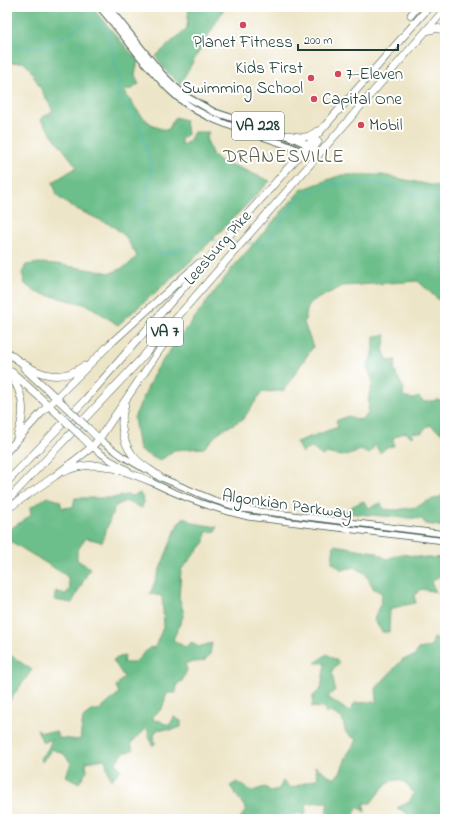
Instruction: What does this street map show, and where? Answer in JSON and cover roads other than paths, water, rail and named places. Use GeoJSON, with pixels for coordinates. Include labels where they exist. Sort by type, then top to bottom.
{"type":"FeatureCollection","features":[{"type":"Feature","properties":{"kind":"highway"},"geometry":{"type":"LineString","coordinates":[[411,15],[417,7]]}},
{"type":"Feature","properties":{"kind":"highway","name":"Leesburg Pike"},"geometry":{"type":"LineString","coordinates":[[7,482],[85,400],[429,7]]}},
{"type":"Feature","properties":{"kind":"highway","name":"Leesburg Pike"},"geometry":{"type":"LineString","coordinates":[[7,501],[140,360],[445,9]]}},
{"type":"Feature","properties":{"kind":"highway"},"geometry":{"type":"LineString","coordinates":[[425,31],[438,28],[442,30]]}},
{"type":"Feature","properties":{"kind":"highway"},"geometry":{"type":"LineString","coordinates":[[315,159],[313,147],[364,87],[378,66]]}},
{"type":"Feature","properties":{"kind":"highway"},"geometry":{"type":"LineString","coordinates":[[288,136],[303,138],[309,137],[334,117]]}},
{"type":"Feature","properties":{"kind":"highway"},"geometry":{"type":"LineString","coordinates":[[7,451],[48,405],[110,344],[219,246]]}},
{"type":"Feature","properties":{"kind":"highway"},"geometry":{"type":"LineString","coordinates":[[7,509],[55,476],[92,447],[99,439],[170,333],[223,264]]}},
{"type":"Feature","properties":{"kind":"highway"},"geometry":{"type":"LineString","coordinates":[[7,351],[34,371],[58,376],[77,370],[110,344]]}},
{"type":"Feature","properties":{"kind":"highway"},"geometry":{"type":"LineString","coordinates":[[7,351],[99,439]]}},
{"type":"Feature","properties":{"kind":"highway"},"geometry":{"type":"LineString","coordinates":[[7,370],[58,414],[92,447]]}},
{"type":"Feature","properties":{"kind":"highway"},"geometry":{"type":"LineString","coordinates":[[7,370],[19,389],[23,406],[21,425],[13,443]]}},
{"type":"Feature","properties":{"kind":"highway"},"geometry":{"type":"LineString","coordinates":[[132,390],[123,414],[122,425],[124,436],[130,450],[138,460],[160,477]]}},
{"type":"Feature","properties":{"kind":"highway"},"geometry":{"type":"LineString","coordinates":[[55,476],[77,466],[100,464],[114,467],[150,481]]}},
{"type":"Feature","properties":{"kind":"main road","name":"VA 228"},"geometry":{"type":"LineString","coordinates":[[100,7],[160,81],[174,95],[194,110],[221,123],[305,149]]}},
{"type":"Feature","properties":{"kind":"main road","name":"VA 228"},"geometry":{"type":"LineString","coordinates":[[108,7],[161,73],[187,97],[214,112],[301,141],[305,149],[315,159]]}},
{"type":"Feature","properties":{"kind":"main road","name":"Algonkian Parkway"},"geometry":{"type":"LineString","coordinates":[[99,439],[128,460],[160,477],[214,500],[243,509],[445,534]]}},
{"type":"Feature","properties":{"kind":"main road","name":"Algonkian Parkway"},"geometry":{"type":"LineString","coordinates":[[92,447],[114,463],[206,506],[244,516],[445,541]]}},
{"type":"Feature","properties":{"kind":"waterway"},"geometry":{"type":"LineString","coordinates":[[7,37],[19,46],[38,47],[64,37],[84,23],[101,23],[109,36],[119,77],[117,95],[131,111],[142,133],[151,165],[146,199],[133,211],[149,229],[158,253],[166,254],[181,249],[201,239],[221,241]]}},
{"type":"Feature","properties":{"kind":"waterway"},"geometry":{"type":"LineString","coordinates":[[246,243],[263,244],[271,236],[295,202],[307,194],[333,184],[347,185],[371,182],[434,197],[445,205]]}},
{"type":"Feature","properties":{"kind":"waterway"},"geometry":{"type":"LineString","coordinates":[[228,241],[239,242]]}},
{"type":"Feature","properties":{"kind":"place","name":"Planet Fitness"},"geometry":{"type":"Point","coordinates":[243,25]}},
{"type":"Feature","properties":{"kind":"place","name":"7-Eleven"},"geometry":{"type":"Point","coordinates":[338,74]}},
{"type":"Feature","properties":{"kind":"place","name":"Kids First Swimming School"},"geometry":{"type":"Point","coordinates":[311,78]}},
{"type":"Feature","properties":{"kind":"place","name":"Capital One"},"geometry":{"type":"Point","coordinates":[314,99]}},
{"type":"Feature","properties":{"kind":"place","name":"Mobil"},"geometry":{"type":"Point","coordinates":[361,125]}},
{"type":"Feature","properties":{"kind":"district","name":"DRANESVILLE"},"geometry":{"type":"Point","coordinates":[284,157]}}]}
